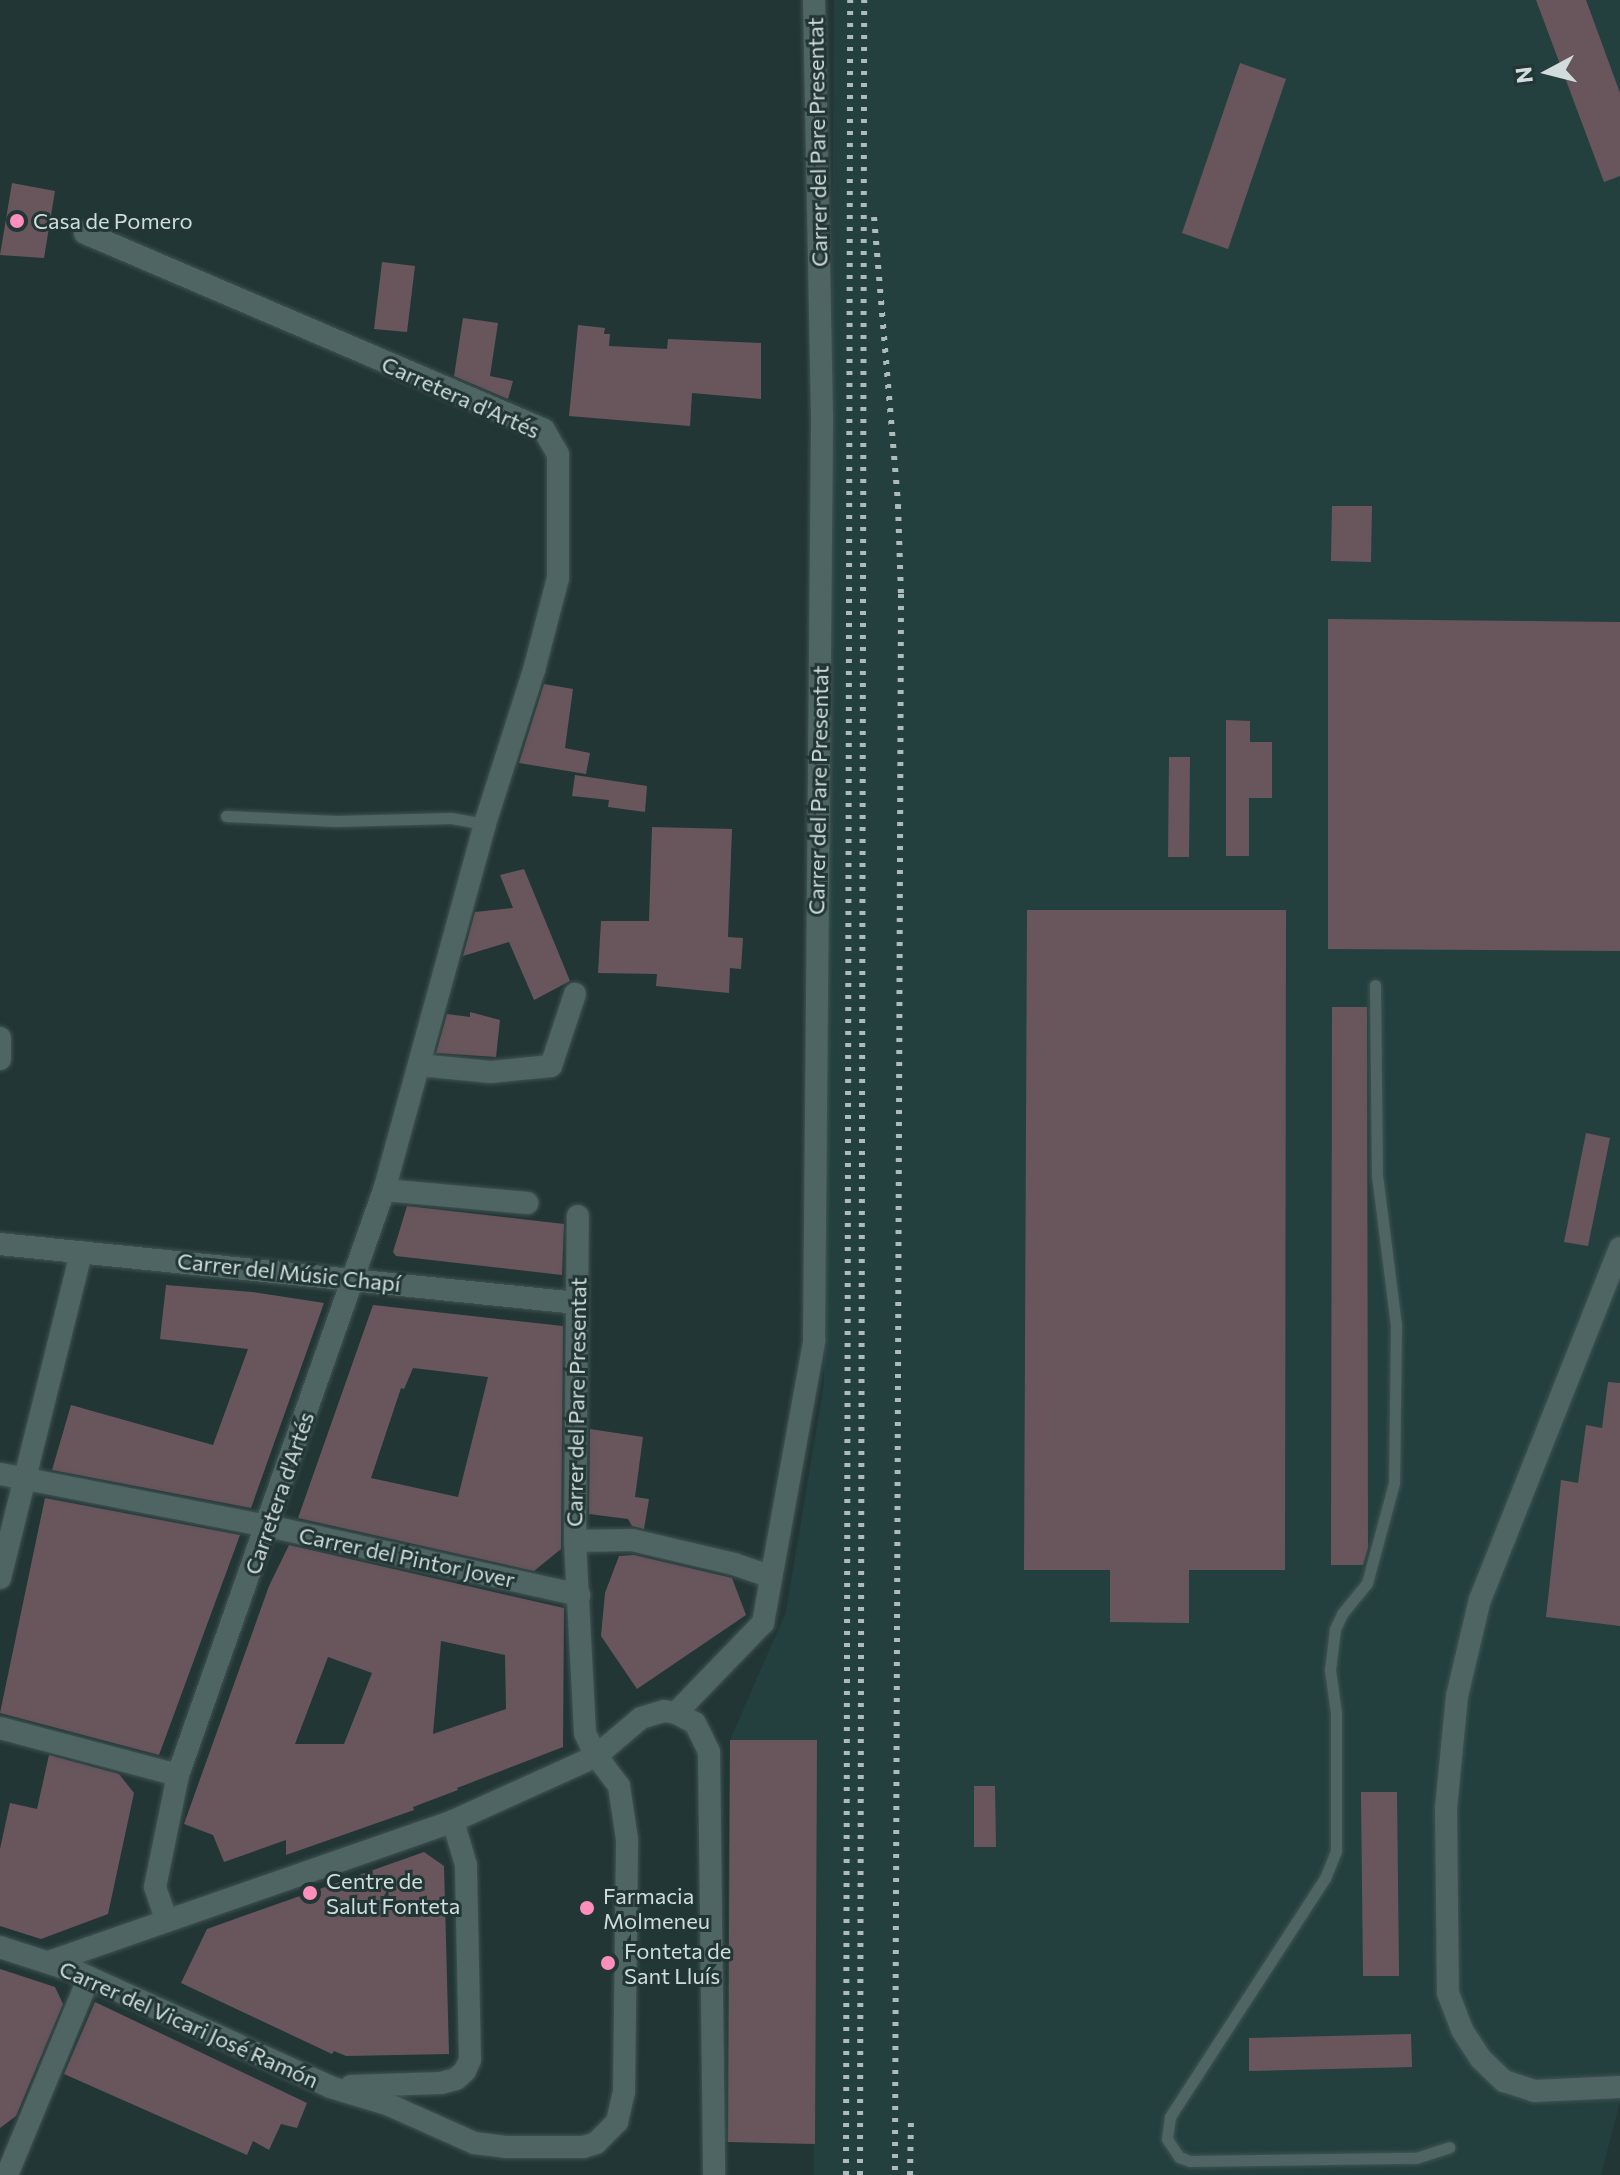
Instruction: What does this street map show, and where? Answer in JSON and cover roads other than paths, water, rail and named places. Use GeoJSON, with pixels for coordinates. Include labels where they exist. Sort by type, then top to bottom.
{"type":"FeatureCollection","features":[{"type":"Feature","properties":{"kind":"street","name":"Carrer del Pare Presentat"},"geometry":{"type":"LineString","coordinates":[[676,1713],[763,1623],[814,1341],[822,417],[814,0]]}},
{"type":"Feature","properties":{"kind":"street","name":"Carretera d'Artés"},"geometry":{"type":"LineString","coordinates":[[85,233],[544,430],[558,454],[558,578],[534,670],[485,824],[384,1190],[178,1775],[155,1887],[167,1921]]}},
{"type":"Feature","properties":{"kind":"street"},"geometry":{"type":"LineString","coordinates":[[419,1065],[491,1072],[551,1066],[575,994]]}},
{"type":"Feature","properties":{"kind":"street"},"geometry":{"type":"LineString","coordinates":[[384,1190],[527,1203]]}},
{"type":"Feature","properties":{"kind":"street","name":"Carrer del Pare Presentat"},"geometry":{"type":"LineString","coordinates":[[578,1216],[575,1541],[585,1733],[596,1756],[619,1786],[627,1839],[623,2107],[617,2122],[596,2143]]}},
{"type":"Feature","properties":{"kind":"street","name":"Carrer del Músic Chapí"},"geometry":{"type":"LineString","coordinates":[[0,1244],[577,1303]]}},
{"type":"Feature","properties":{"kind":"street"},"geometry":{"type":"LineString","coordinates":[[1620,1248],[1480,1599],[1457,1696],[1446,1808],[1448,1993],[1462,2030],[1481,2059],[1504,2081],[1534,2091],[1620,2087]]}},
{"type":"Feature","properties":{"kind":"street"},"geometry":{"type":"LineString","coordinates":[[0,1578],[81,1252]]}},
{"type":"Feature","properties":{"kind":"street","name":"Carrer del Pintor Jover"},"geometry":{"type":"LineString","coordinates":[[0,1474],[268,1526],[579,1595]]}},
{"type":"Feature","properties":{"kind":"street","name":"Carrer del Pare Presentat"},"geometry":{"type":"LineString","coordinates":[[575,1541],[632,1540],[734,1564],[771,1577]]}},
{"type":"Feature","properties":{"kind":"street"},"geometry":{"type":"LineString","coordinates":[[49,1962],[453,1821],[596,1756],[641,1718],[664,1711],[676,1713],[695,1723],[709,1752],[714,2175]]}},
{"type":"Feature","properties":{"kind":"street"},"geometry":{"type":"LineString","coordinates":[[0,1728],[178,1775]]}},
{"type":"Feature","properties":{"kind":"street","name":"Carrer del Vicari José Ramón"},"geometry":{"type":"LineString","coordinates":[[330,2087],[441,2083],[456,2079],[465,2071],[470,2060],[466,1865],[453,1821]]}},
{"type":"Feature","properties":{"kind":"street","name":"Carrer del Vicari José Ramón"},"geometry":{"type":"LineString","coordinates":[[0,1947],[89,1977],[330,2087],[387,2104],[457,2137],[489,2146],[564,2149],[596,2143]]}},
{"type":"Feature","properties":{"kind":"street"},"geometry":{"type":"LineString","coordinates":[[7,2175],[89,1977]]}},
{"type":"Feature","properties":{"kind":"lane"},"geometry":{"type":"LineString","coordinates":[[226,816],[336,821],[451,818],[485,824]]}},
{"type":"Feature","properties":{"kind":"lane"},"geometry":{"type":"LineString","coordinates":[[1375,985],[1377,1175],[1396,1325],[1394,1483],[1367,1583],[1342,1614],[1335,1629],[1330,1670],[1336,1713],[1336,1851],[1325,1878],[1170,2117],[1167,2139],[1179,2157],[1190,2161],[1416,2158],[1449,2147]]}},
{"type":"Feature","properties":{"kind":"railway"},"geometry":{"type":"LineString","coordinates":[[846,2175],[850,0]]}},
{"type":"Feature","properties":{"kind":"railway"},"geometry":{"type":"LineString","coordinates":[[860,2175],[864,0]]}},
{"type":"Feature","properties":{"kind":"railway"},"geometry":{"type":"LineString","coordinates":[[874,217],[898,505],[901,594],[895,2175]]}},
{"type":"Feature","properties":{"kind":"railway"},"geometry":{"type":"LineString","coordinates":[[910,2175],[911,2115]]}},
{"type":"Feature","properties":{"kind":"place","name":"Casa de Pomero"},"geometry":{"type":"Point","coordinates":[17,221]}},
{"type":"Feature","properties":{"kind":"place","name":"Centre de Salut Fonteta"},"geometry":{"type":"Point","coordinates":[310,1893]}},
{"type":"Feature","properties":{"kind":"place","name":"Farmacia Molmeneu"},"geometry":{"type":"Point","coordinates":[587,1908]}},
{"type":"Feature","properties":{"kind":"place","name":"Fonteta de Sant Lluís"},"geometry":{"type":"Point","coordinates":[608,1963]}}]}
